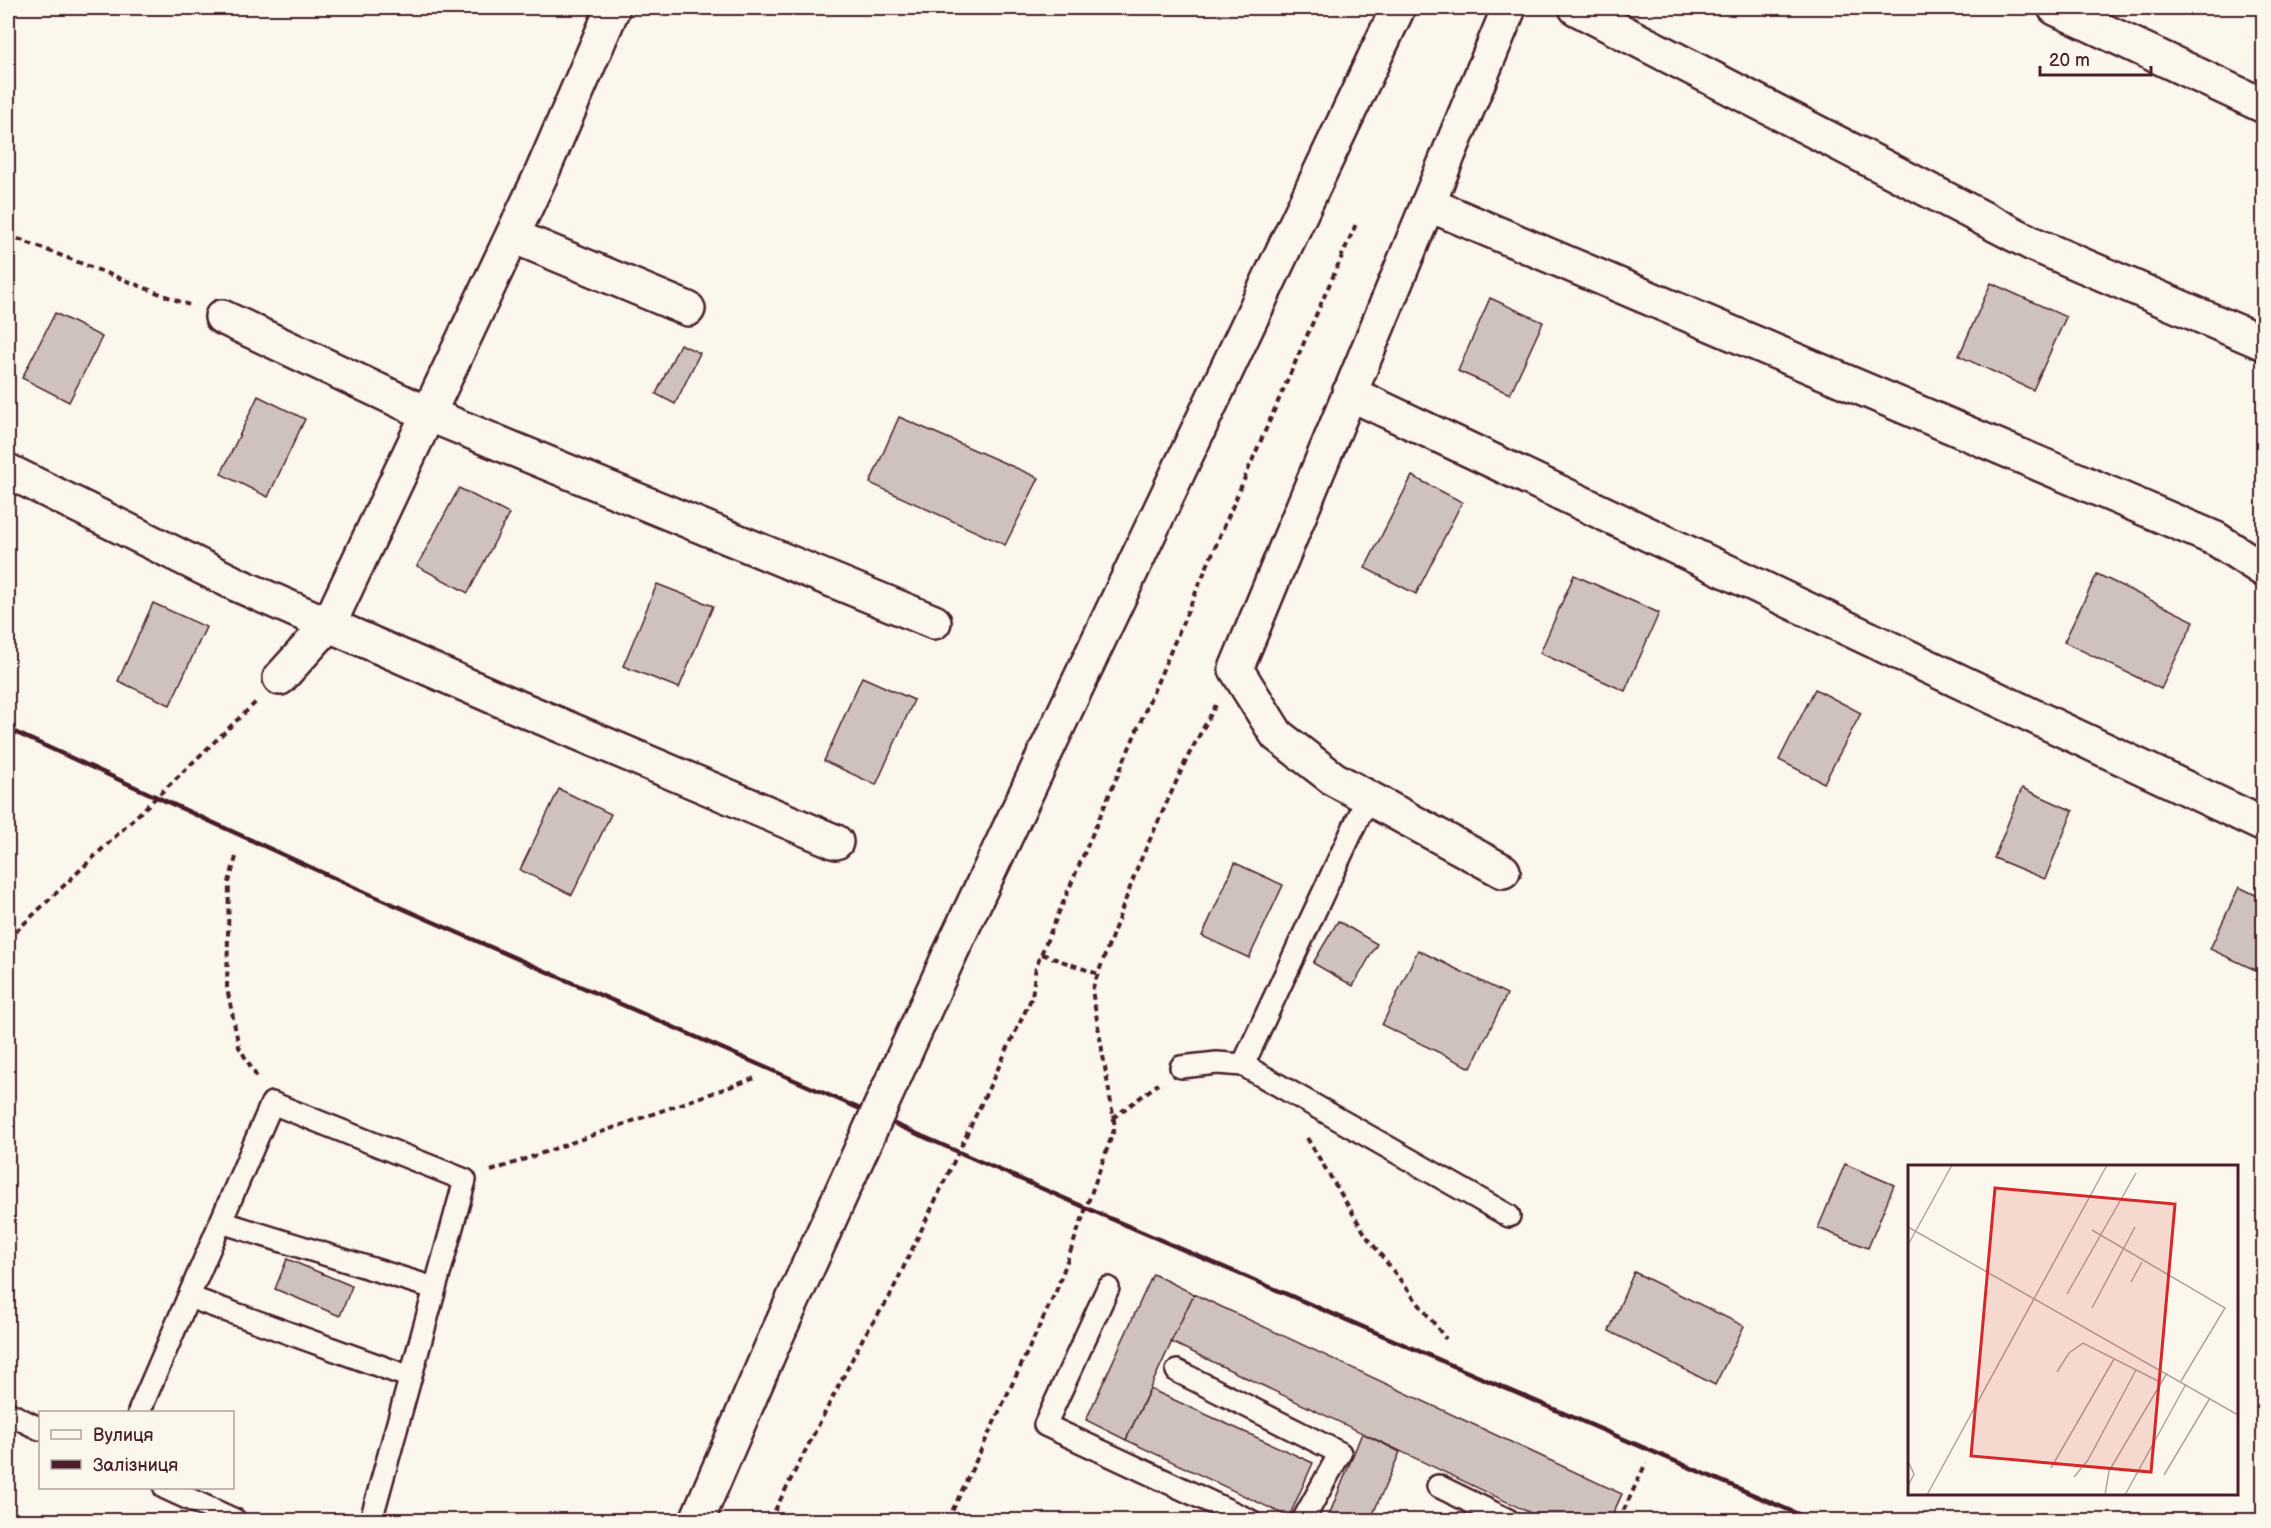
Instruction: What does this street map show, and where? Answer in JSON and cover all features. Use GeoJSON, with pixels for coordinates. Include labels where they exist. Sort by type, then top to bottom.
{"type":"FeatureCollection","features":[{"type":"Feature","properties":{"kind":"street"},"geometry":{"type":"LineString","coordinates":[[280,678],[329,624],[513,236],[613,8]]}},
{"type":"Feature","properties":{"kind":"street"},"geometry":{"type":"LineString","coordinates":[[698,1521],[772,1346],[949,956],[1398,8]]}},
{"type":"Feature","properties":{"kind":"street"},"geometry":{"type":"LineString","coordinates":[[1503,871],[1334,779],[1277,735],[1236,669],[1509,8]]}},
{"type":"Feature","properties":{"kind":"street"},"geometry":{"type":"LineString","coordinates":[[1576,8],[2033,244],[2264,343]]}},
{"type":"Feature","properties":{"kind":"street"},"geometry":{"type":"LineString","coordinates":[[2055,8],[2264,106]]}},
{"type":"Feature","properties":{"kind":"street"},"geometry":{"type":"LineString","coordinates":[[1428,204],[2216,539],[2264,570]]}},
{"type":"Feature","properties":{"kind":"street"},"geometry":{"type":"LineString","coordinates":[[513,236],[688,309]]}},
{"type":"Feature","properties":{"kind":"street"},"geometry":{"type":"LineString","coordinates":[[222,317],[428,414],[934,622]]}},
{"type":"Feature","properties":{"kind":"street"},"geometry":{"type":"LineString","coordinates":[[1349,393],[2264,825]]}},
{"type":"Feature","properties":{"kind":"street"},"geometry":{"type":"LineString","coordinates":[[8,471],[238,585],[836,842]]}},
{"type":"Feature","properties":{"kind":"lane"},"geometry":{"type":"LineString","coordinates":[[1243,1065],[1368,797]]}},
{"type":"Feature","properties":{"kind":"lane"},"geometry":{"type":"LineString","coordinates":[[1181,1067],[1217,1063],[1243,1065],[1509,1216]]}},
{"type":"Feature","properties":{"kind":"lane"},"geometry":{"type":"LineString","coordinates":[[140,1411],[272,1103],[465,1180],[371,1521]]}},
{"type":"Feature","properties":{"kind":"lane"},"geometry":{"type":"LineString","coordinates":[[221,1222],[434,1288]]}},
{"type":"Feature","properties":{"kind":"lane"},"geometry":{"type":"LineString","coordinates":[[1108,1288],[1045,1425],[1249,1521]]}},
{"type":"Feature","properties":{"kind":"lane"},"geometry":{"type":"LineString","coordinates":[[189,1297],[410,1377]]}},
{"type":"Feature","properties":{"kind":"lane"},"geometry":{"type":"LineString","coordinates":[[1178,1371],[1340,1453],[1303,1521]]}},
{"type":"Feature","properties":{"kind":"lane"},"geometry":{"type":"LineString","coordinates":[[8,1413],[39,1428]]}},
{"type":"Feature","properties":{"kind":"lane"},"geometry":{"type":"LineString","coordinates":[[1438,1486],[1508,1521]]}},
{"type":"Feature","properties":{"kind":"lane"},"geometry":{"type":"LineString","coordinates":[[167,1489],[235,1521]]}},
{"type":"Feature","properties":{"kind":"path"},"geometry":{"type":"LineString","coordinates":[[770,1521],[864,1336],[889,1298],[1032,997],[1036,966],[1356,224]]}},
{"type":"Feature","properties":{"kind":"path"},"geometry":{"type":"LineString","coordinates":[[8,235],[222,317]]}},
{"type":"Feature","properties":{"kind":"path"},"geometry":{"type":"LineString","coordinates":[[948,1521],[1057,1289],[1115,1127],[1092,990],[1138,866],[1187,758],[1236,669]]}},
{"type":"Feature","properties":{"kind":"path"},"geometry":{"type":"LineString","coordinates":[[8,939],[280,678]]}},
{"type":"Feature","properties":{"kind":"path"},"geometry":{"type":"LineString","coordinates":[[236,857],[229,882],[227,988],[239,1047],[272,1103]]}},
{"type":"Feature","properties":{"kind":"path"},"geometry":{"type":"LineString","coordinates":[[1042,954],[1098,975]]}},
{"type":"Feature","properties":{"kind":"path"},"geometry":{"type":"LineString","coordinates":[[1113,1118],[1181,1067]]}},
{"type":"Feature","properties":{"kind":"path"},"geometry":{"type":"LineString","coordinates":[[465,1180],[755,1078]]}},
{"type":"Feature","properties":{"kind":"path"},"geometry":{"type":"LineString","coordinates":[[1305,1134],[1366,1237],[1446,1339]]}},
{"type":"Feature","properties":{"kind":"path"},"geometry":{"type":"LineString","coordinates":[[1619,1521],[1646,1463]]}},
{"type":"Feature","properties":{"kind":"building"},"geometry":{"type":"Polygon","coordinates":[[[1991,283],[2066,317],[2033,390],[1959,356],[1991,283]]]}},
{"type":"Feature","properties":{"kind":"building"},"geometry":{"type":"Polygon","coordinates":[[[1490,298],[1543,322],[1510,394],[1458,371],[1490,298]]]}},
{"type":"Feature","properties":{"kind":"building"},"geometry":{"type":"Polygon","coordinates":[[[55,313],[102,337],[69,402],[22,378],[55,313]]]}},
{"type":"Feature","properties":{"kind":"building"},"geometry":{"type":"Polygon","coordinates":[[[680,344],[700,353],[675,404],[656,394],[680,344]]]}},
{"type":"Feature","properties":{"kind":"building"},"geometry":{"type":"Polygon","coordinates":[[[258,396],[305,419],[268,497],[221,474],[258,396]]]}},
{"type":"Feature","properties":{"kind":"building"},"geometry":{"type":"Polygon","coordinates":[[[899,417],[1039,478],[1005,545],[870,483],[899,417]]]}},
{"type":"Feature","properties":{"kind":"building"},"geometry":{"type":"Polygon","coordinates":[[[1412,476],[1462,502],[1416,594],[1365,568],[1412,476]]]}},
{"type":"Feature","properties":{"kind":"building"},"geometry":{"type":"Polygon","coordinates":[[[459,488],[509,514],[468,593],[417,566],[459,488]]]}},
{"type":"Feature","properties":{"kind":"building"},"geometry":{"type":"Polygon","coordinates":[[[2097,574],[2194,621],[2161,689],[2064,642],[2097,574]]]}},
{"type":"Feature","properties":{"kind":"building"},"geometry":{"type":"Polygon","coordinates":[[[1574,575],[1659,613],[1625,691],[1540,653],[1574,575]]]}},
{"type":"Feature","properties":{"kind":"building"},"geometry":{"type":"Polygon","coordinates":[[[657,584],[713,606],[679,688],[623,666],[657,584]]]}},
{"type":"Feature","properties":{"kind":"building"},"geometry":{"type":"Polygon","coordinates":[[[153,603],[206,627],[170,705],[118,681],[153,603]]]}},
{"type":"Feature","properties":{"kind":"building"},"geometry":{"type":"Polygon","coordinates":[[[862,677],[914,700],[876,785],[824,761],[862,677]]]}},
{"type":"Feature","properties":{"kind":"building"},"geometry":{"type":"Polygon","coordinates":[[[1815,689],[1861,713],[1824,783],[1779,760],[1815,689]]]}},
{"type":"Feature","properties":{"kind":"building"},"geometry":{"type":"Polygon","coordinates":[[[2022,788],[2073,811],[2045,879],[1994,858],[2022,788]]]}},
{"type":"Feature","properties":{"kind":"building"},"geometry":{"type":"Polygon","coordinates":[[[559,789],[611,814],[572,895],[520,870],[559,789]]]}},
{"type":"Feature","properties":{"kind":"building"},"geometry":{"type":"Polygon","coordinates":[[[1235,863],[1283,885],[1249,958],[1202,936],[1235,863]]]}},
{"type":"Feature","properties":{"kind":"building"},"geometry":{"type":"Polygon","coordinates":[[[2239,887],[2264,899],[2264,974],[2210,949],[2239,887]]]}},
{"type":"Feature","properties":{"kind":"building"},"geometry":{"type":"Polygon","coordinates":[[[1338,921],[1377,944],[1353,986],[1313,963],[1338,921]]]}},
{"type":"Feature","properties":{"kind":"building"},"geometry":{"type":"Polygon","coordinates":[[[1418,950],[1507,994],[1471,1068],[1382,1025],[1418,950]]]}},
{"type":"Feature","properties":{"kind":"building"},"geometry":{"type":"Polygon","coordinates":[[[1845,1164],[1894,1185],[1868,1248],[1818,1228],[1845,1164]]]}},
{"type":"Feature","properties":{"kind":"building"},"geometry":{"type":"Polygon","coordinates":[[[287,1259],[352,1286],[340,1316],[275,1289],[287,1259]]]}},
{"type":"Feature","properties":{"kind":"building"},"geometry":{"type":"Polygon","coordinates":[[[1634,1272],[1744,1326],[1715,1385],[1609,1331],[1634,1272]]]}},
{"type":"Feature","properties":{"kind":"building"},"geometry":{"type":"Polygon","coordinates":[[[1153,1274],[1194,1294],[1126,1440],[1086,1420],[1153,1274]]]}},
{"type":"Feature","properties":{"kind":"building"},"geometry":{"type":"Polygon","coordinates":[[[1194,1294],[1622,1494],[1610,1520],[1545,1520],[1171,1342],[1194,1294]]]}},
{"type":"Feature","properties":{"kind":"building"},"geometry":{"type":"Polygon","coordinates":[[[1150,1389],[1313,1463],[1289,1517],[1126,1440],[1150,1389]]]}},
{"type":"Feature","properties":{"kind":"building"},"geometry":{"type":"Polygon","coordinates":[[[1362,1433],[1400,1452],[1372,1516],[1382,1520],[1327,1520],[1362,1433]]]}},
{"type":"Feature","properties":{"kind":"railway"},"geometry":{"type":"LineString","coordinates":[[8,729],[358,889],[1107,1217],[1812,1520]]}}]}
